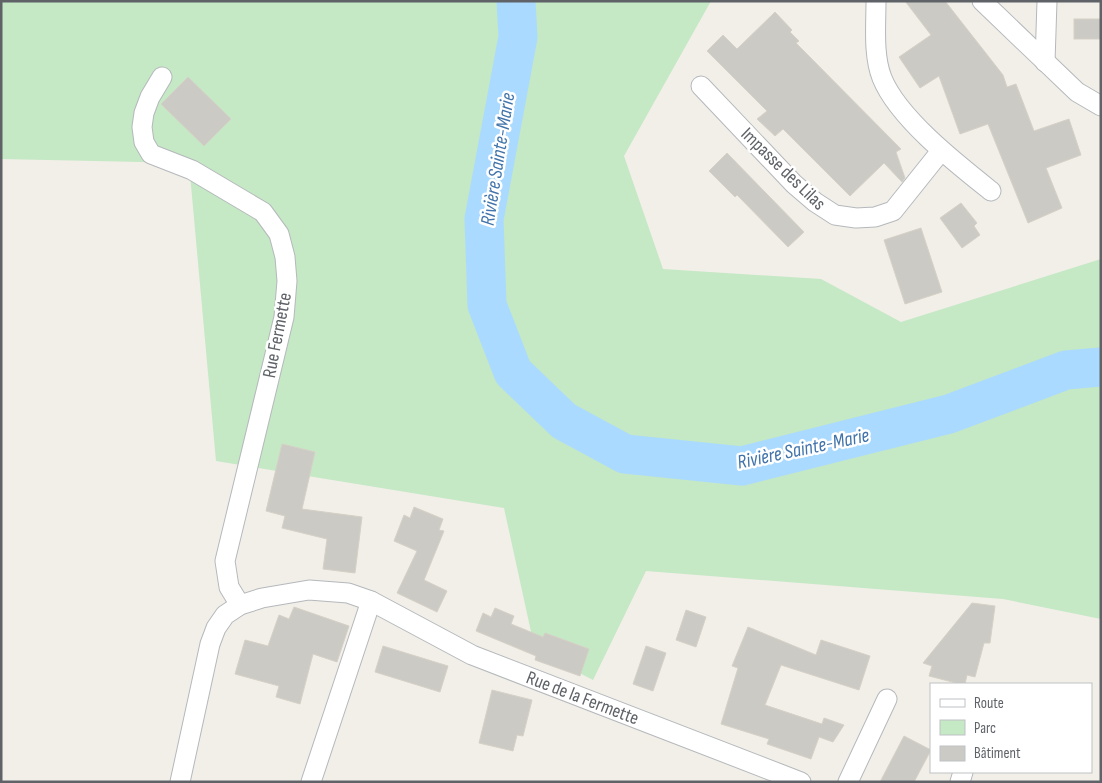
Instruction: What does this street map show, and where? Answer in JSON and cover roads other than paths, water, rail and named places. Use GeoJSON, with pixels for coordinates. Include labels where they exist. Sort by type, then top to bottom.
{"type":"FeatureCollection","features":[{"type":"Feature","properties":{"kind":"street"},"geometry":{"type":"LineString","coordinates":[[876,1],[877,54],[882,77],[894,98],[940,151],[991,191]]}},
{"type":"Feature","properties":{"kind":"street"},"geometry":{"type":"LineString","coordinates":[[982,1],[1077,92],[1101,106]]}},
{"type":"Feature","properties":{"kind":"street"},"geometry":{"type":"LineString","coordinates":[[1045,62],[1047,1]]}},
{"type":"Feature","properties":{"kind":"street","name":"Rue Fermette"},"geometry":{"type":"LineString","coordinates":[[162,77],[150,97],[142,127],[144,142],[151,154],[192,170],[263,212],[279,234],[285,257],[287,281],[284,316],[224,561],[229,587],[240,604]]}},
{"type":"Feature","properties":{"kind":"street","name":"Impasse des Lilas"},"geometry":{"type":"LineString","coordinates":[[702,86],[794,184],[815,202],[835,215],[875,218],[893,211],[940,151]]}},
{"type":"Feature","properties":{"kind":"street","name":"Rue de la Fermette"},"geometry":{"type":"LineString","coordinates":[[180,782],[210,644],[216,628],[224,615],[240,604],[262,598],[309,590],[348,594],[370,601],[472,655],[801,782]]}},
{"type":"Feature","properties":{"kind":"street"},"geometry":{"type":"LineString","coordinates":[[311,782],[370,601]]}},
{"type":"Feature","properties":{"kind":"street"},"geometry":{"type":"LineString","coordinates":[[848,782],[887,699]]}},
{"type":"Feature","properties":{"kind":"waterway","name":"Rivière Sainte-Marie"},"geometry":{"type":"LineString","coordinates":[[516,1],[518,37],[484,219],[487,305],[513,372],[564,421],[625,454],[742,466],[949,414],[1066,370],[1101,367]]}}]}
